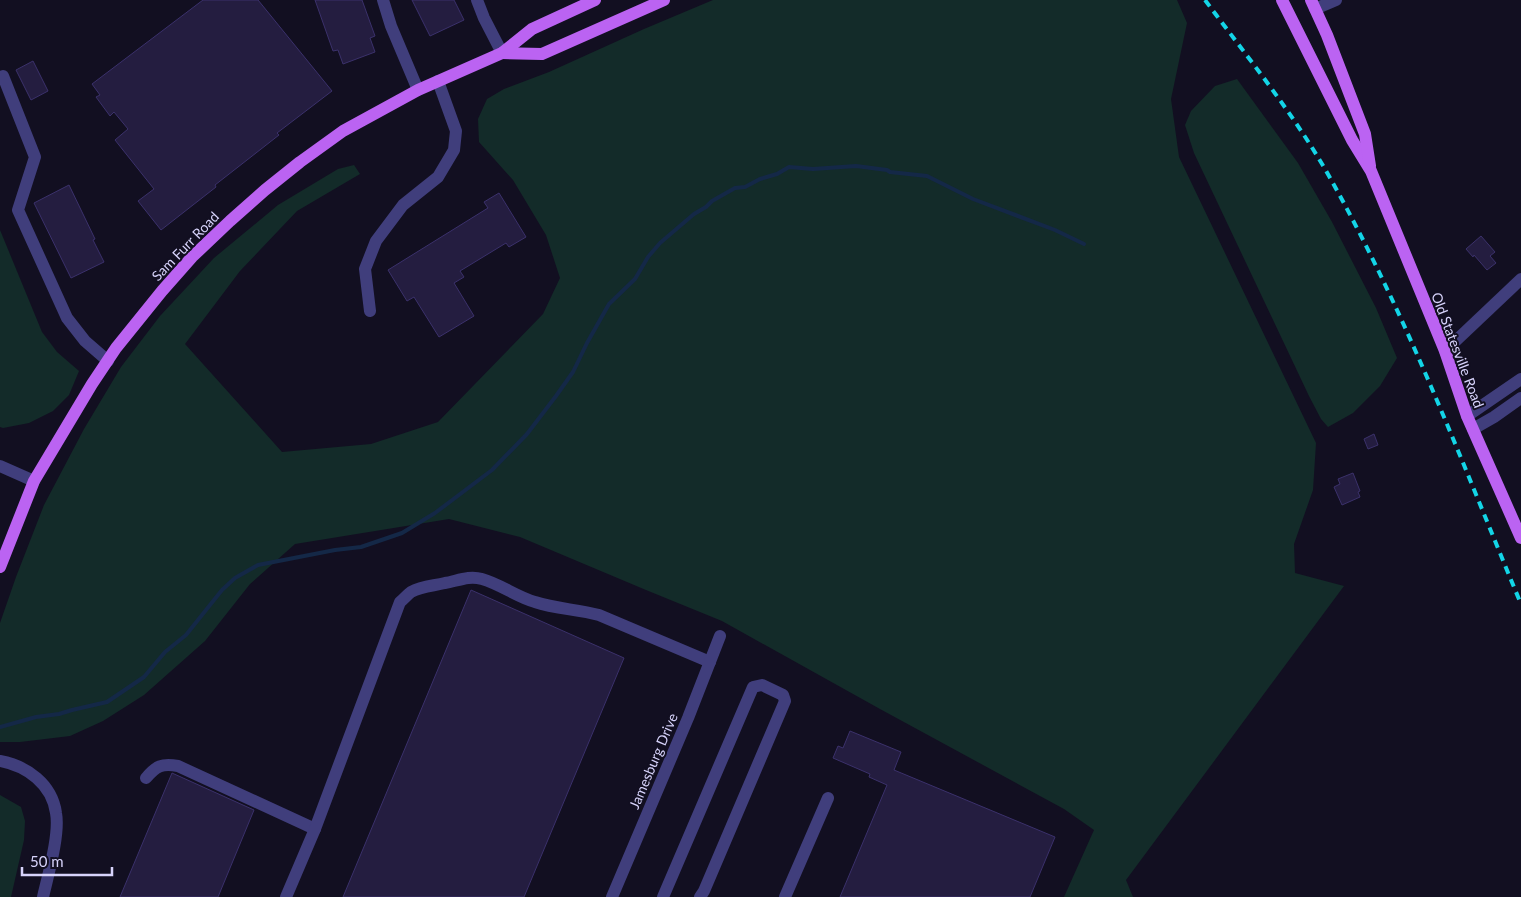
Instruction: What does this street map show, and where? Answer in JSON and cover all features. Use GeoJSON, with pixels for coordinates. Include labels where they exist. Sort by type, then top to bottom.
{"type":"FeatureCollection","features":[{"type":"Feature","properties":{"kind":"main road","name":"Sam Furr Road"},"geometry":{"type":"LineString","coordinates":[[0,567],[34,481],[77,408],[108,361],[162,291],[192,257],[230,221],[300,162],[343,131],[418,90],[502,53],[532,29],[595,0]]}},
{"type":"Feature","properties":{"kind":"main road","name":"Sam Furr Road"},"geometry":{"type":"LineString","coordinates":[[502,53],[542,54],[664,0]]}},
{"type":"Feature","properties":{"kind":"main road","name":"Old Statesville Road"},"geometry":{"type":"LineString","coordinates":[[1282,0],[1352,140],[1371,171],[1445,351],[1467,416],[1521,538]]}},
{"type":"Feature","properties":{"kind":"main road","name":"Old Statesville Road"},"geometry":{"type":"LineString","coordinates":[[1313,4],[1366,134],[1371,171]]}},
{"type":"Feature","properties":{"kind":"street"},"geometry":{"type":"LineString","coordinates":[[383,0],[391,26],[418,90]]}},
{"type":"Feature","properties":{"kind":"street"},"geometry":{"type":"LineString","coordinates":[[477,0],[502,53]]}},
{"type":"Feature","properties":{"kind":"street"},"geometry":{"type":"LineString","coordinates":[[1313,4],[1336,0]]}},
{"type":"Feature","properties":{"kind":"street"},"geometry":{"type":"LineString","coordinates":[[3,76],[35,157],[18,210],[67,318],[86,341],[108,361]]}},
{"type":"Feature","properties":{"kind":"street"},"geometry":{"type":"LineString","coordinates":[[370,311],[365,269],[376,241],[403,205],[438,177],[454,150],[456,131],[438,82]]}},
{"type":"Feature","properties":{"kind":"street"},"geometry":{"type":"LineString","coordinates":[[1445,351],[1521,279]]}},
{"type":"Feature","properties":{"kind":"street"},"geometry":{"type":"LineString","coordinates":[[1467,416],[1521,379]]}},
{"type":"Feature","properties":{"kind":"street"},"geometry":{"type":"LineString","coordinates":[[1473,429],[1521,398]]}},
{"type":"Feature","properties":{"kind":"street"},"geometry":{"type":"LineString","coordinates":[[0,466],[34,481]]}},
{"type":"Feature","properties":{"kind":"street"},"geometry":{"type":"LineString","coordinates":[[286,897],[316,829],[400,602],[410,593],[424,586],[444,584],[458,579],[471,577],[482,579],[533,602],[599,614],[710,662]]}},
{"type":"Feature","properties":{"kind":"street","name":"Jamesburg Drive"},"geometry":{"type":"LineString","coordinates":[[612,897],[688,718],[720,636]]}},
{"type":"Feature","properties":{"kind":"street"},"geometry":{"type":"LineString","coordinates":[[668,895],[753,687],[762,685],[783,696],[785,701],[704,892],[700,897]]}},
{"type":"Feature","properties":{"kind":"street"},"geometry":{"type":"LineString","coordinates":[[0,761],[7,762],[32,773],[44,785],[52,799],[57,814],[56,838],[43,897]]}},
{"type":"Feature","properties":{"kind":"street"},"geometry":{"type":"LineString","coordinates":[[146,778],[153,769],[166,764],[178,766],[316,829]]}},
{"type":"Feature","properties":{"kind":"street"},"geometry":{"type":"LineString","coordinates":[[785,897],[828,798]]}},
{"type":"Feature","properties":{"kind":"green space"},"geometry":{"type":"Polygon","coordinates":[[[713,0],[1177,0],[1187,23],[1171,99],[1179,157],[1316,443],[1313,490],[1294,544],[1295,573],[1344,586],[1126,880],[1133,897],[1064,897],[1094,830],[1064,809],[722,621],[520,537],[449,519],[295,544],[250,584],[205,641],[144,695],[103,721],[70,736],[20,742],[0,742],[0,623],[44,505],[84,429],[121,367],[160,316],[214,258],[278,205],[338,169],[354,165],[360,174],[297,211],[240,271],[185,344],[282,452],[371,444],[438,422],[543,314],[560,278],[546,235],[513,180],[479,142],[478,119],[487,99],[504,89],[549,72],[713,0]]]}},
{"type":"Feature","properties":{"kind":"green space"},"geometry":{"type":"Polygon","coordinates":[[[1237,79],[1298,163],[1332,222],[1376,308],[1397,358],[1380,386],[1353,413],[1328,427],[1321,419],[1309,396],[1194,153],[1185,125],[1191,111],[1215,86],[1237,79]]]}},
{"type":"Feature","properties":{"kind":"green space"},"geometry":{"type":"Polygon","coordinates":[[[0,230],[42,332],[57,352],[79,371],[69,395],[53,411],[29,423],[3,428],[0,427],[0,230]]]}},
{"type":"Feature","properties":{"kind":"green space"},"geometry":{"type":"Polygon","coordinates":[[[0,795],[21,807],[25,821],[24,840],[11,897],[0,897],[0,795]]]}},
{"type":"Feature","properties":{"kind":"building"},"geometry":{"type":"Polygon","coordinates":[[[203,0],[258,0],[332,91],[277,133],[279,135],[161,230],[138,201],[154,189],[115,140],[128,129],[114,112],[110,116],[96,97],[100,95],[92,84],[203,0]]]}},
{"type":"Feature","properties":{"kind":"building"},"geometry":{"type":"Polygon","coordinates":[[[315,0],[362,0],[375,36],[370,38],[375,52],[343,64],[338,50],[333,51],[315,0]]]}},
{"type":"Feature","properties":{"kind":"building"},"geometry":{"type":"Polygon","coordinates":[[[412,0],[454,0],[464,20],[430,36],[412,0]]]}},
{"type":"Feature","properties":{"kind":"building"},"geometry":{"type":"Polygon","coordinates":[[[33,61],[48,91],[31,100],[16,70],[33,61]]]}},
{"type":"Feature","properties":{"kind":"building"},"geometry":{"type":"Polygon","coordinates":[[[69,185],[104,262],[71,278],[34,203],[69,185]]]}},
{"type":"Feature","properties":{"kind":"building"},"geometry":{"type":"Polygon","coordinates":[[[499,193],[526,237],[509,247],[506,243],[460,271],[464,277],[454,283],[474,316],[439,337],[414,297],[407,301],[388,270],[488,208],[484,202],[499,193]]]}},
{"type":"Feature","properties":{"kind":"building"},"geometry":{"type":"Polygon","coordinates":[[[1481,236],[1495,252],[1490,256],[1496,263],[1487,270],[1466,249],[1481,236]]]}},
{"type":"Feature","properties":{"kind":"building"},"geometry":{"type":"Polygon","coordinates":[[[1374,434],[1378,445],[1368,449],[1364,439],[1374,434]]]}},
{"type":"Feature","properties":{"kind":"building"},"geometry":{"type":"Polygon","coordinates":[[[1353,473],[1360,491],[1358,492],[1360,497],[1342,505],[1334,487],[1340,484],[1338,479],[1353,473]]]}},
{"type":"Feature","properties":{"kind":"building"},"geometry":{"type":"Polygon","coordinates":[[[471,590],[624,658],[524,897],[343,897],[471,590]]]}},
{"type":"Feature","properties":{"kind":"building"},"geometry":{"type":"Polygon","coordinates":[[[850,731],[901,752],[894,770],[1055,837],[1030,897],[840,897],[887,785],[869,777],[870,774],[833,758],[838,746],[843,748],[850,731]]]}},
{"type":"Feature","properties":{"kind":"building"},"geometry":{"type":"Polygon","coordinates":[[[172,773],[254,810],[218,897],[120,897],[172,773]]]}},
{"type":"Feature","properties":{"kind":"waterway"},"geometry":{"type":"LineString","coordinates":[[0,727],[36,717],[59,714],[107,702],[144,677],[165,652],[186,635],[222,590],[235,578],[258,565],[335,550],[361,547],[402,533],[435,513],[492,470],[527,434],[573,372],[609,304],[635,279],[648,257],[660,243],[694,214],[735,188],[745,187],[789,167],[813,169],[856,166],[927,176],[973,199],[1055,230],[1084,244]]}},
{"type":"Feature","properties":{"kind":"railway"},"geometry":{"type":"LineString","coordinates":[[1205,0],[1301,130],[1357,228],[1408,334],[1521,604]]}}]}
